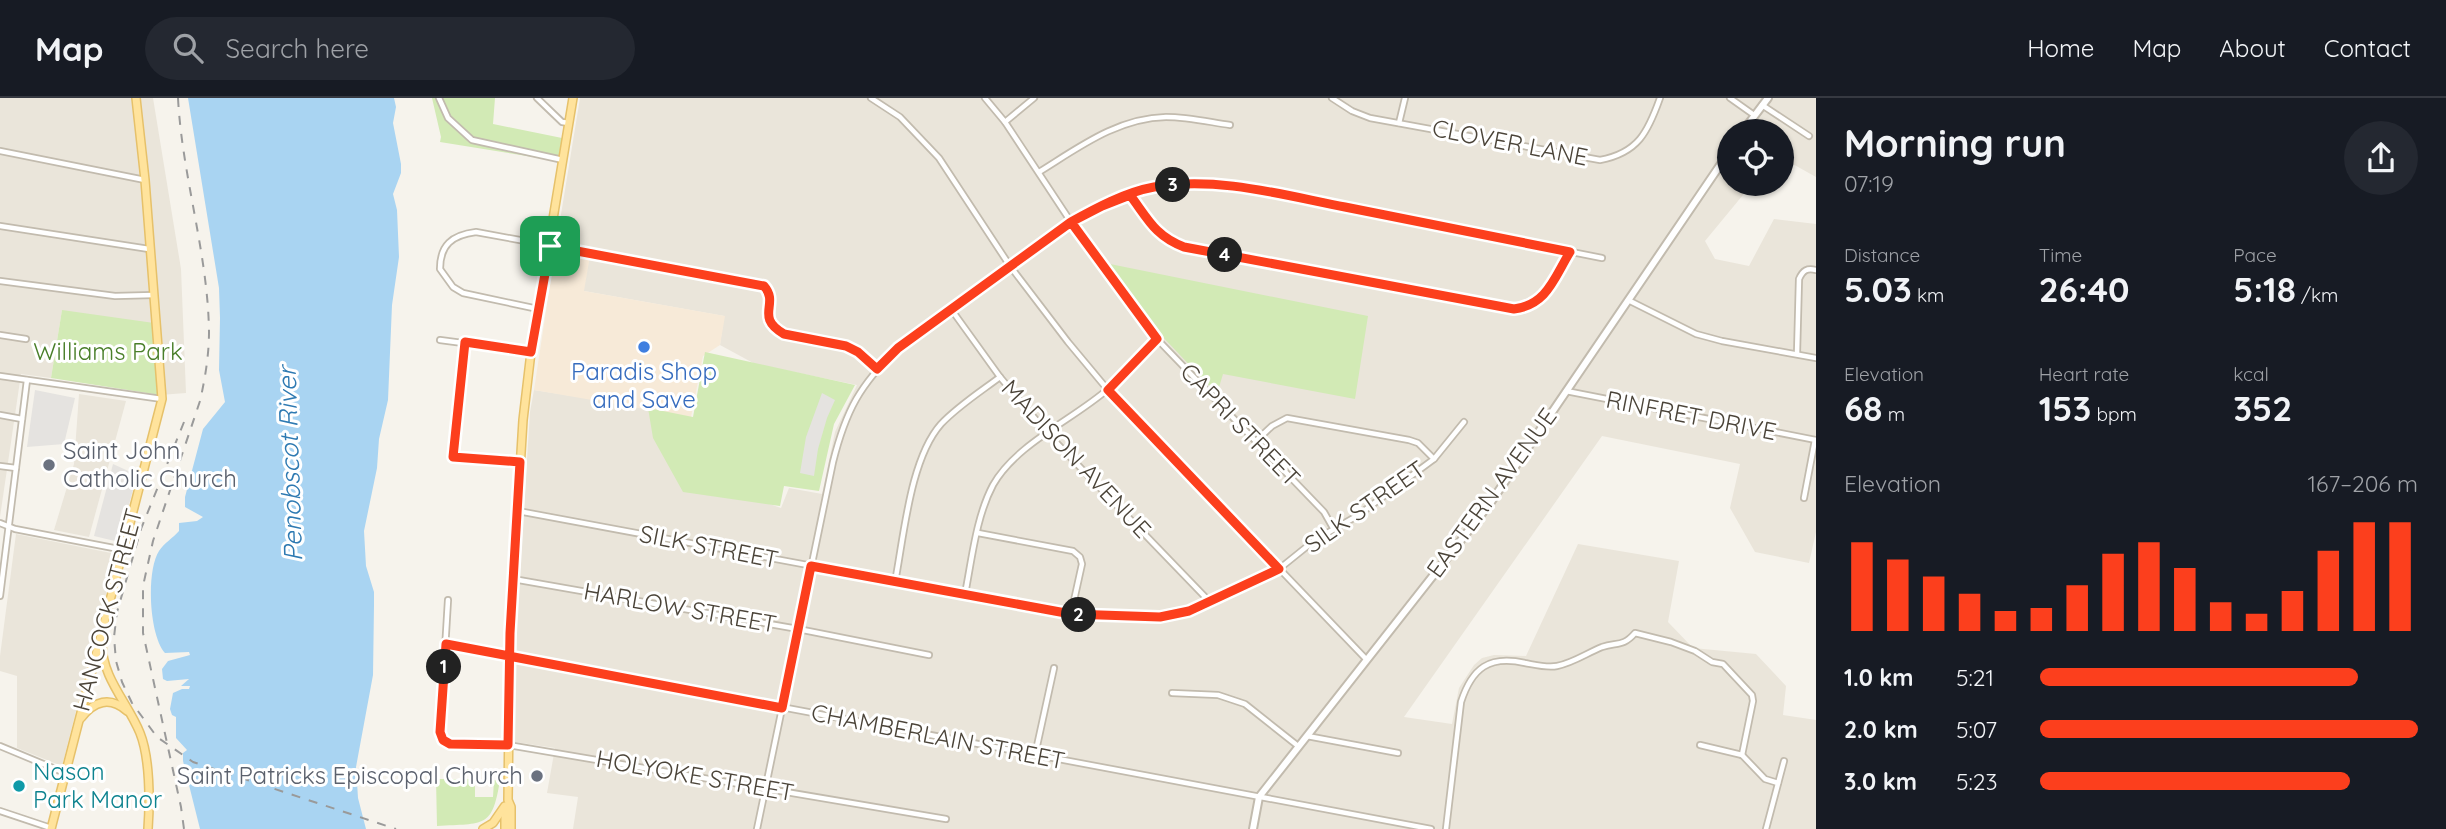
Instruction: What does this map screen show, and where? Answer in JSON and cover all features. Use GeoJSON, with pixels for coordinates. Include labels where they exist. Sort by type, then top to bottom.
{"type":"FeatureCollection","features":[{"type":"Feature","properties":{"kind":"main road","name":"HANCOCK STREET"},"geometry":{"type":"LineString","coordinates":[[51,829],[162,399],[136,98]]}},
{"type":"Feature","properties":{"kind":"main road"},"geometry":{"type":"LineString","coordinates":[[505,829],[512,579],[520,462],[531,352],[573,98]]}},
{"type":"Feature","properties":{"kind":"main road"},"geometry":{"type":"LineString","coordinates":[[103,629],[104,662],[143,743],[148,788],[148,829]]}},
{"type":"Feature","properties":{"kind":"main road"},"geometry":{"type":"LineString","coordinates":[[77,727],[88,710],[100,702],[118,704],[130,714]]}},
{"type":"Feature","properties":{"kind":"main road"},"geometry":{"type":"LineString","coordinates":[[483,829],[493,823],[506,803]]}},
{"type":"Feature","properties":{"kind":"main road"},"geometry":{"type":"LineString","coordinates":[[506,803],[511,807],[511,829]]}},
{"type":"Feature","properties":{"kind":"street"},"geometry":{"type":"LineString","coordinates":[[439,98],[448,118],[472,140],[563,160]]}},
{"type":"Feature","properties":{"kind":"street"},"geometry":{"type":"LineString","coordinates":[[537,98],[562,122],[569,123]]}},
{"type":"Feature","properties":{"kind":"street"},"geometry":{"type":"LineString","coordinates":[[871,98],[900,117],[939,158],[1010,266],[1108,390],[1366,659]]}},
{"type":"Feature","properties":{"kind":"street","name":"CAPRI STREET"},"geometry":{"type":"LineString","coordinates":[[985,98],[1157,339],[1324,512],[1333,528]]}},
{"type":"Feature","properties":{"kind":"street"},"geometry":{"type":"LineString","coordinates":[[1004,122],[1034,98]]}},
{"type":"Feature","properties":{"kind":"street","name":"CLOVER LANE"},"geometry":{"type":"LineString","coordinates":[[1332,98],[1352,111],[1370,118],[1600,160],[1618,157],[1633,147],[1650,126],[1660,98]]}},
{"type":"Feature","properties":{"kind":"street"},"geometry":{"type":"LineString","coordinates":[[1399,123],[1405,98]]}},
{"type":"Feature","properties":{"kind":"street"},"geometry":{"type":"LineString","coordinates":[[1730,98],[1754,116]]}},
{"type":"Feature","properties":{"kind":"street"},"geometry":{"type":"LineString","coordinates":[[1752,119],[1768,98]]}},
{"type":"Feature","properties":{"kind":"street"},"geometry":{"type":"LineString","coordinates":[[1762,105],[1810,136]]}},
{"type":"Feature","properties":{"kind":"street"},"geometry":{"type":"LineString","coordinates":[[1039,172],[1100,135],[1136,122],[1164,117],[1230,125]]}},
{"type":"Feature","properties":{"kind":"street"},"geometry":{"type":"LineString","coordinates":[[0,150],[145,180]]}},
{"type":"Feature","properties":{"kind":"street","name":"EASTERN AVENUE"},"geometry":{"type":"LineString","coordinates":[[1253,829],[1259,797],[1491,502],[1717,169]]}},
{"type":"Feature","properties":{"kind":"street"},"geometry":{"type":"LineString","coordinates":[[757,829],[841,430],[851,405],[877,369],[898,348],[1071,222],[1102,206],[1152,187],[1206,183],[1267,192],[1602,258]]}},
{"type":"Feature","properties":{"kind":"street"},"geometry":{"type":"LineString","coordinates":[[1130,195],[1155,229],[1168,241],[1184,247],[1514,309],[1529,307],[1541,299],[1570,252]]}},
{"type":"Feature","properties":{"kind":"street"},"geometry":{"type":"LineString","coordinates":[[0,226],[149,249]]}},
{"type":"Feature","properties":{"kind":"street"},"geometry":{"type":"LineString","coordinates":[[538,309],[463,293],[453,287],[440,269],[444,247],[452,238],[463,233],[476,232],[755,283],[764,286],[769,292],[771,298],[767,314],[776,330],[784,334],[846,346],[858,352],[877,369]]}},
{"type":"Feature","properties":{"kind":"street"},"geometry":{"type":"LineString","coordinates":[[1797,354],[1798,279],[1808,268],[1816,270]]}},
{"type":"Feature","properties":{"kind":"street"},"geometry":{"type":"LineString","coordinates":[[0,281],[115,296],[154,295]]}},
{"type":"Feature","properties":{"kind":"street"},"geometry":{"type":"LineString","coordinates":[[1627,300],[1696,334],[1816,358]]}},
{"type":"Feature","properties":{"kind":"street","name":"MADISON AVENUE"},"geometry":{"type":"LineString","coordinates":[[951,309],[1000,377],[1047,433],[1210,602]]}},
{"type":"Feature","properties":{"kind":"street"},"geometry":{"type":"LineString","coordinates":[[0,335],[26,339]]}},
{"type":"Feature","properties":{"kind":"street"},"geometry":{"type":"LineString","coordinates":[[965,594],[978,533],[993,485],[1007,465],[1108,390],[1157,339]]}},
{"type":"Feature","properties":{"kind":"street"},"geometry":{"type":"LineString","coordinates":[[440,340],[531,352]]}},
{"type":"Feature","properties":{"kind":"street"},"geometry":{"type":"LineString","coordinates":[[465,342],[453,457],[520,462]]}},
{"type":"Feature","properties":{"kind":"street"},"geometry":{"type":"LineString","coordinates":[[0,376],[162,399]]}},
{"type":"Feature","properties":{"kind":"street"},"geometry":{"type":"LineString","coordinates":[[895,582],[915,483],[928,443],[956,410],[1000,377]]}},
{"type":"Feature","properties":{"kind":"street"},"geometry":{"type":"LineString","coordinates":[[0,596],[27,380]]}},
{"type":"Feature","properties":{"kind":"street","name":"RINFRET DRIVE"},"geometry":{"type":"LineString","coordinates":[[1565,391],[1816,440]]}},
{"type":"Feature","properties":{"kind":"street"},"geometry":{"type":"LineString","coordinates":[[0,415],[22,419]]}},
{"type":"Feature","properties":{"kind":"street"},"geometry":{"type":"LineString","coordinates":[[1256,442],[1272,426],[1287,418],[1409,440],[1418,443],[1434,459]]}},
{"type":"Feature","properties":{"kind":"street","name":"SILK STREET"},"geometry":{"type":"LineString","coordinates":[[517,511],[1071,614],[1160,617],[1178,615],[1279,569],[1315,540],[1357,516],[1434,459],[1464,422]]}},
{"type":"Feature","properties":{"kind":"street"},"geometry":{"type":"LineString","coordinates":[[1804,498],[1816,440]]}},
{"type":"Feature","properties":{"kind":"street"},"geometry":{"type":"LineString","coordinates":[[0,466],[16,468]]}},
{"type":"Feature","properties":{"kind":"street"},"geometry":{"type":"LineString","coordinates":[[0,523],[15,529],[124,550]]}},
{"type":"Feature","properties":{"kind":"street"},"geometry":{"type":"LineString","coordinates":[[978,533],[1073,551],[1080,556],[1082,564],[1071,614]]}},
{"type":"Feature","properties":{"kind":"street","name":"HARLOW STREET"},"geometry":{"type":"LineString","coordinates":[[512,579],[929,655]]}},
{"type":"Feature","properties":{"kind":"street"},"geometry":{"type":"LineString","coordinates":[[446,644],[448,600]]}},
{"type":"Feature","properties":{"kind":"street"},"geometry":{"type":"LineString","coordinates":[[1446,829],[1461,702],[1467,684],[1476,671],[1491,663],[1506,660],[1556,666],[1606,646],[1626,643],[1635,633],[1671,642],[1695,651],[1712,662],[1723,664],[1749,691],[1753,701],[1742,755]]}},
{"type":"Feature","properties":{"kind":"street","name":"CHAMBERLAIN STREET"},"geometry":{"type":"LineString","coordinates":[[446,644],[1430,829]]}},
{"type":"Feature","properties":{"kind":"street","name":"HOLYOKE STREET"},"geometry":{"type":"LineString","coordinates":[[446,644],[440,732],[443,740],[453,744],[508,745],[946,819]]}},
{"type":"Feature","properties":{"kind":"street"},"geometry":{"type":"LineString","coordinates":[[1035,755],[1054,668]]}},
{"type":"Feature","properties":{"kind":"street"},"geometry":{"type":"LineString","coordinates":[[1172,693],[1217,695],[1245,704],[1298,746]]}},
{"type":"Feature","properties":{"kind":"street"},"geometry":{"type":"LineString","coordinates":[[1306,736],[1398,753]]}},
{"type":"Feature","properties":{"kind":"street"},"geometry":{"type":"LineString","coordinates":[[1700,745],[1742,755],[1765,779],[1778,783]]}},
{"type":"Feature","properties":{"kind":"street"},"geometry":{"type":"LineString","coordinates":[[0,746],[66,773]]}},
{"type":"Feature","properties":{"kind":"street"},"geometry":{"type":"LineString","coordinates":[[1766,829],[1784,761]]}},
{"type":"Feature","properties":{"kind":"street"},"geometry":{"type":"LineString","coordinates":[[0,811],[51,829]]}},
{"type":"Feature","properties":{"kind":"shaded area"},"geometry":{"type":"Polygon","coordinates":[[[0,98],[153,98],[181,269],[186,393],[160,395],[62,310],[51,378],[21,374],[0,517],[0,98]]]}},
{"type":"Feature","properties":{"kind":"shaded area"},"geometry":{"type":"Polygon","coordinates":[[[580,98],[1816,98],[1816,177],[1794,165],[1794,119],[1717,119],[1717,196],[1742,196],[1705,241],[1715,259],[1749,266],[1774,219],[1816,224],[1816,532],[1809,563],[1755,552],[1730,508],[1740,464],[1602,436],[1404,717],[1452,724],[1459,688],[1474,665],[1482,658],[1494,655],[1526,656],[1578,544],[1679,561],[1668,622],[1693,648],[1756,654],[1786,686],[1783,715],[1816,720],[1816,829],[573,829],[578,797],[547,793],[555,748],[515,742],[515,652],[530,412],[534,390],[649,408],[680,474],[781,508],[789,488],[822,494],[835,432],[857,385],[755,364],[720,345],[724,316],[584,291],[556,245],[580,98]]]}},
{"type":"Feature","properties":{"kind":"shaded area"},"geometry":{"type":"Polygon","coordinates":[[[556,245],[591,250],[584,291],[725,316],[720,345],[703,356],[691,417],[534,390],[556,245]]]}},
{"type":"Feature","properties":{"kind":"shaded area"},"geometry":{"type":"Polygon","coordinates":[[[35,390],[75,398],[64,444],[27,447],[35,390]]]}},
{"type":"Feature","properties":{"kind":"shaded area"},"geometry":{"type":"Polygon","coordinates":[[[822,393],[835,400],[818,449],[814,476],[800,473],[806,437],[822,393]]]}},
{"type":"Feature","properties":{"kind":"shaded area"},"geometry":{"type":"Polygon","coordinates":[[[79,394],[126,401],[89,537],[54,530],[74,464],[79,394]]]}},
{"type":"Feature","properties":{"kind":"shaded area"},"geometry":{"type":"Polygon","coordinates":[[[113,464],[137,475],[119,542],[94,536],[113,464]]]}},
{"type":"Feature","properties":{"kind":"shaded area"},"geometry":{"type":"Polygon","coordinates":[[[16,534],[116,554],[62,766],[17,748],[17,676],[0,671],[16,534]]]}},
{"type":"Feature","properties":{"kind":"green space"},"geometry":{"type":"Polygon","coordinates":[[[432,98],[495,98],[493,124],[562,138],[558,161],[440,142],[432,98]]]}},
{"type":"Feature","properties":{"kind":"green space"},"geometry":{"type":"Polygon","coordinates":[[[1105,263],[1368,316],[1355,399],[1223,374],[1217,394],[1160,334],[1105,263]]]}},
{"type":"Feature","properties":{"kind":"green space","name":"Williams Park"},"geometry":{"type":"Polygon","coordinates":[[[62,310],[154,323],[160,395],[51,378],[62,310]]]}},
{"type":"Feature","properties":{"kind":"green space"},"geometry":{"type":"Polygon","coordinates":[[[705,352],[855,385],[834,424],[819,491],[784,486],[780,506],[683,492],[653,438],[648,408],[693,417],[705,352]]]}},
{"type":"Feature","properties":{"kind":"green space"},"geometry":{"type":"Polygon","coordinates":[[[436,779],[475,779],[475,797],[493,797],[494,780],[500,780],[494,807],[484,820],[476,823],[437,826],[436,779]]]}},
{"type":"Feature","properties":{"kind":"water","name":"Penobscot River"},"geometry":{"type":"Polygon","coordinates":[[[188,98],[394,98],[396,107],[393,123],[401,164],[401,173],[393,194],[397,210],[399,257],[392,305],[388,400],[364,531],[366,566],[374,592],[373,675],[356,767],[358,798],[366,829],[200,829],[183,761],[183,753],[187,750],[176,738],[176,717],[170,709],[173,693],[189,689],[190,686],[181,686],[189,679],[167,681],[163,679],[162,669],[168,661],[190,655],[189,652],[165,653],[160,644],[155,632],[151,603],[152,573],[159,551],[179,531],[179,523],[197,521],[203,517],[185,507],[185,497],[203,429],[225,402],[219,370],[219,288],[188,98]]]}},
{"type":"Feature","properties":{"kind":"railway"},"geometry":{"type":"LineString","coordinates":[[178,98],[184,156],[208,302],[208,349],[200,401],[153,541],[143,586],[143,633],[184,829]]}},
{"type":"Feature","properties":{"kind":"railway"},"geometry":{"type":"LineString","coordinates":[[184,422],[141,529],[117,612],[114,637],[116,661],[132,703],[157,737],[193,762],[396,829]]}},
{"type":"Feature","properties":{"kind":"place","name":"Paradis Shop and Save"},"geometry":{"type":"Point","coordinates":[644,347]}},
{"type":"Feature","properties":{"kind":"place","name":"Saint John Catholic Church"},"geometry":{"type":"Point","coordinates":[49,465]}},
{"type":"Feature","properties":{"kind":"place","name":"Saint Patricks Episcopal Church"},"geometry":{"type":"Point","coordinates":[537,776]}},
{"type":"Feature","properties":{"kind":"place","name":"Nason Park Manor"},"geometry":{"type":"Point","coordinates":[19,786]}},
{"type":"Feature","properties":{"kind":"route"},"geometry":{"type":"LineString","coordinates":[[550,246],[531,352],[465,342],[453,457],[520,462],[509,655],[508,745],[450,744],[440,735],[446,644],[509,655],[782,708],[811,566],[1071,614],[1160,617],[1189,611],[1279,569],[1108,390],[1157,339],[1071,222],[1102,206],[1130,195],[1152,187],[1206,183],[1267,192],[1570,252],[1541,299],[1529,307],[1514,309],[1184,247],[1168,241],[1155,229],[1130,195],[1071,222],[898,348],[877,369],[858,352],[846,346],[784,334],[776,330],[767,314],[771,298],[764,286],[550,246]]}}]}
